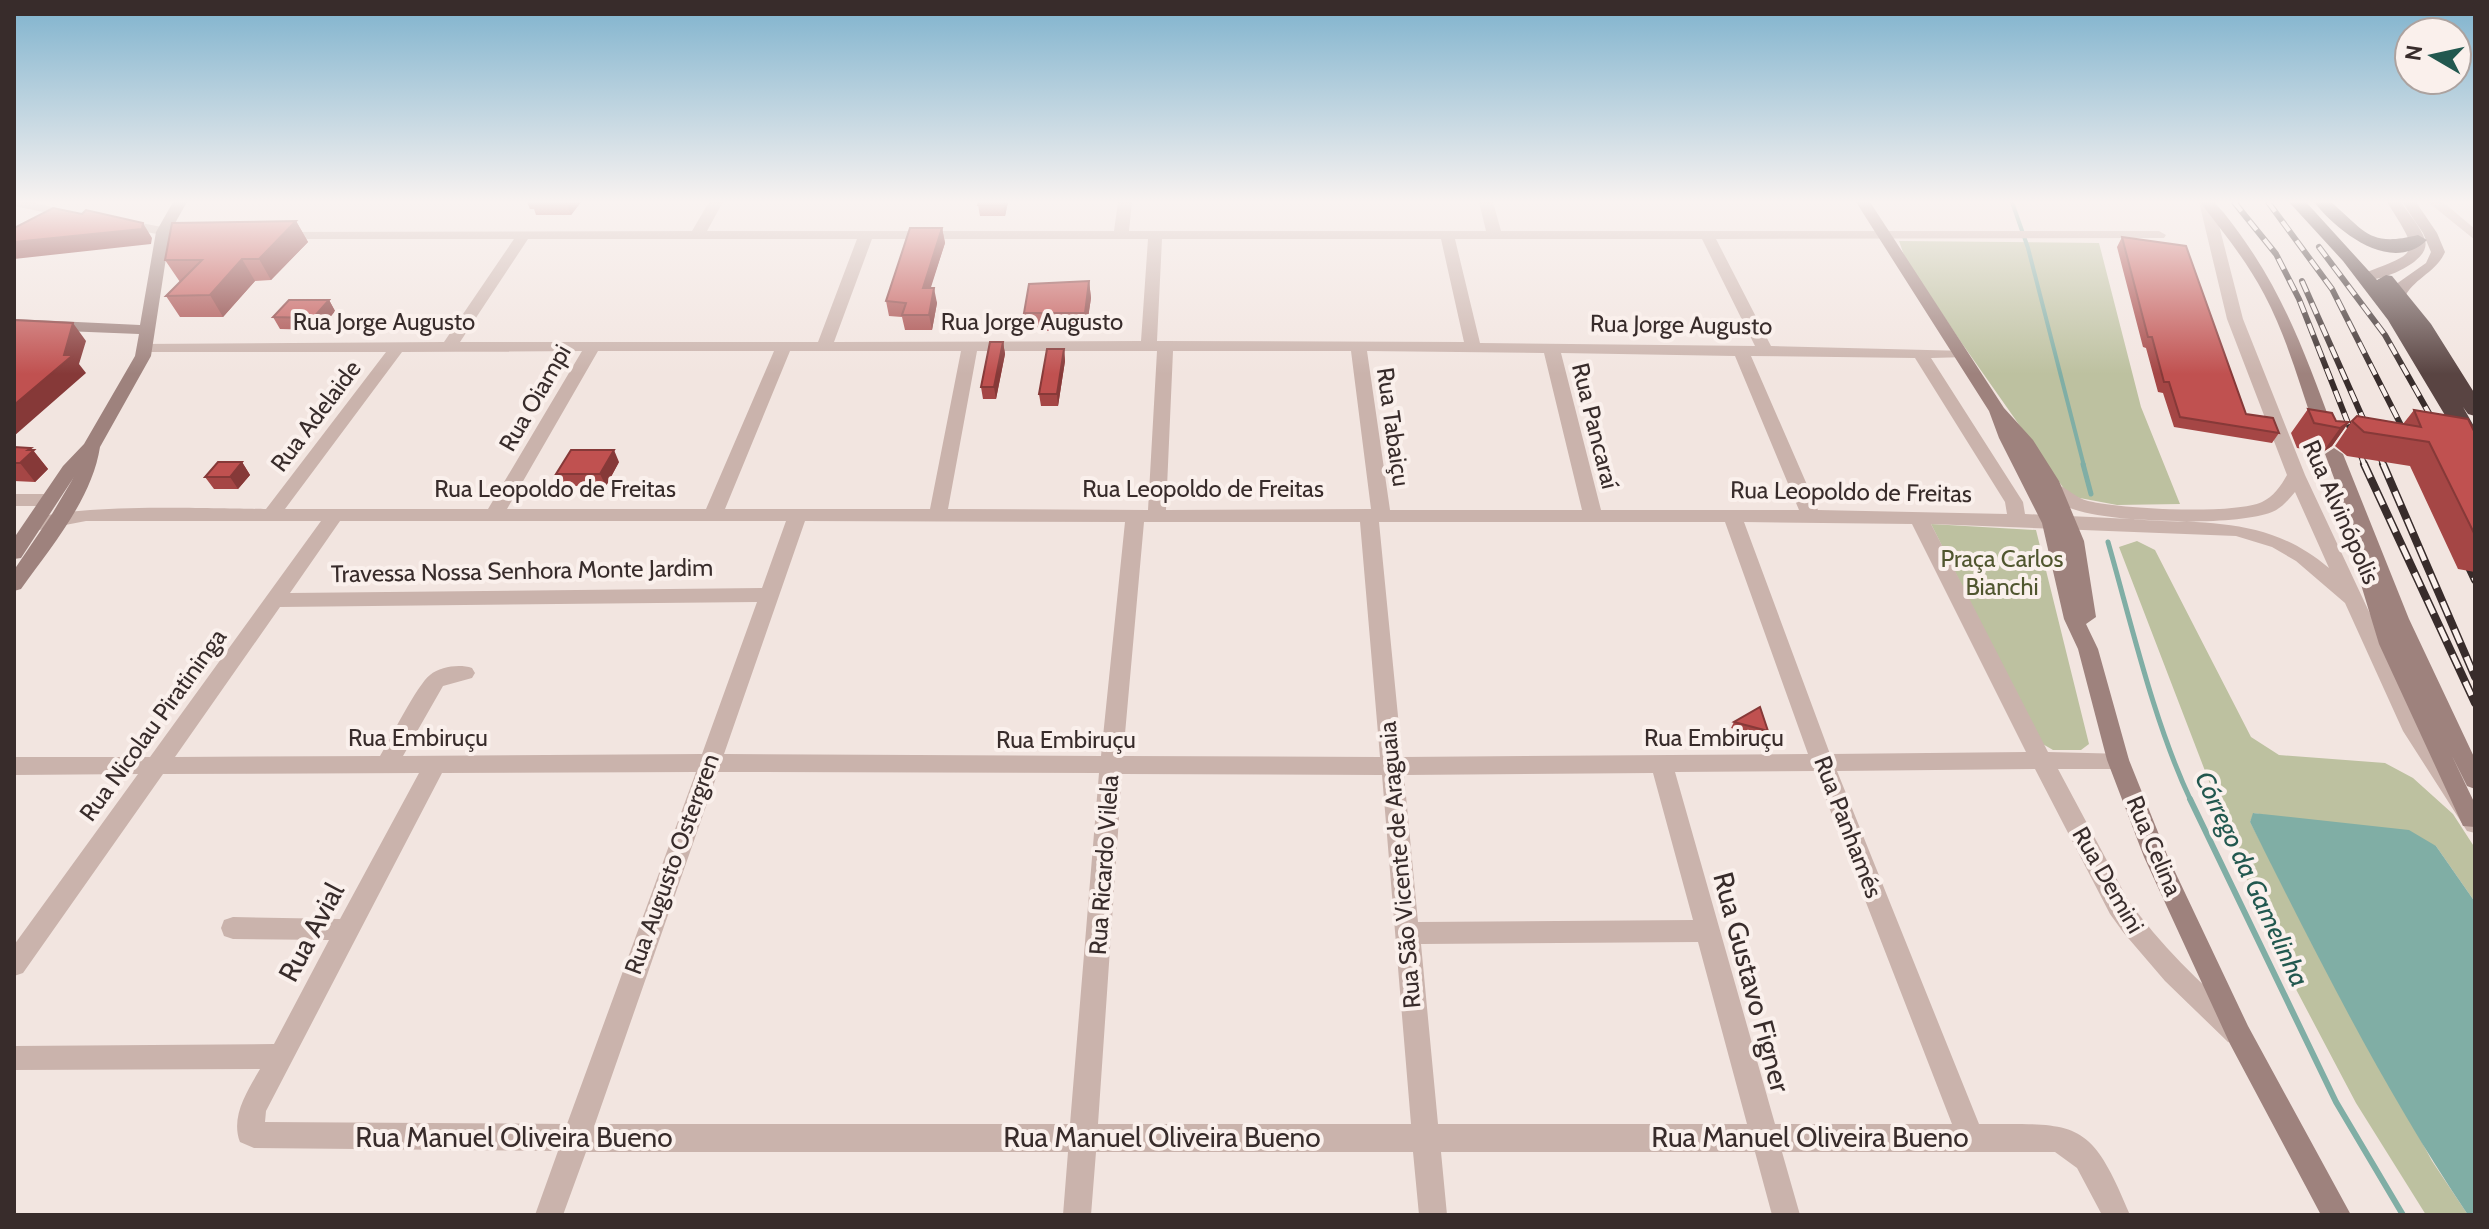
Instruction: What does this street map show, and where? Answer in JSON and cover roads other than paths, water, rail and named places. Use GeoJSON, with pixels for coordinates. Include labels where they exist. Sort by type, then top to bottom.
{"type":"FeatureCollection","features":[{"type":"Feature","properties":{"kind":"highway"},"geometry":{"type":"LineString","coordinates":[[2357,259],[2399,296],[2459,381],[2475,410]]}},
{"type":"Feature","properties":{"kind":"highway"},"geometry":{"type":"LineString","coordinates":[[2359,259],[2373,275],[2442,385],[2475,447]]}},
{"type":"Feature","properties":{"kind":"street"},"geometry":{"type":"LineString","coordinates":[[14,553],[69,470],[91,447],[120,402],[146,338],[159,259]]}},
{"type":"Feature","properties":{"kind":"street"},"geometry":{"type":"LineString","coordinates":[[449,346],[508,259]]}},
{"type":"Feature","properties":{"kind":"street"},"geometry":{"type":"LineString","coordinates":[[824,346],[857,259]]}},
{"type":"Feature","properties":{"kind":"street","name":"Rua Ricardo Vilela"},"geometry":{"type":"LineString","coordinates":[[1077,1215],[1111,766],[1146,515],[1157,346],[1155,259]]}},
{"type":"Feature","properties":{"kind":"street"},"geometry":{"type":"LineString","coordinates":[[1452,259],[1473,347]]}},
{"type":"Feature","properties":{"kind":"street"},"geometry":{"type":"LineString","coordinates":[[1719,259],[1765,350]]}},
{"type":"Feature","properties":{"kind":"street","name":"Rua Celina"},"geometry":{"type":"LineString","coordinates":[[1899,259],[1998,411],[2022,436],[2055,490],[2074,619],[2088,649],[2118,760],[2156,857],[2239,1035]]}},
{"type":"Feature","properties":{"kind":"street","name":"Rua Alvinópolis"},"geometry":{"type":"LineString","coordinates":[[2221,259],[2235,319],[2296,475],[2351,598],[2414,731],[2473,821]]}},
{"type":"Feature","properties":{"kind":"street","name":"Rua Alvinópolis"},"geometry":{"type":"LineString","coordinates":[[2251,259],[2274,297],[2290,332],[2352,503],[2420,667],[2475,780]]}},
{"type":"Feature","properties":{"kind":"street"},"geometry":{"type":"LineString","coordinates":[[2373,275],[2409,259]]}},
{"type":"Feature","properties":{"kind":"street"},"geometry":{"type":"LineString","coordinates":[[2399,296],[2400,287],[2432,265],[2435,259]]}},
{"type":"Feature","properties":{"kind":"street"},"geometry":{"type":"LineString","coordinates":[[14,324],[146,338]]}},
{"type":"Feature","properties":{"kind":"street","name":"Rua Jorge Augusto"},"geometry":{"type":"LineString","coordinates":[[146,338],[449,346],[1358,346],[1920,353]]}},
{"type":"Feature","properties":{"kind":"street","name":"Rua Adelaide"},"geometry":{"type":"LineString","coordinates":[[271,515],[399,345]]}},
{"type":"Feature","properties":{"kind":"street","name":"Rua Oiampi"},"geometry":{"type":"LineString","coordinates":[[494,515],[593,346]]}},
{"type":"Feature","properties":{"kind":"street"},"geometry":{"type":"LineString","coordinates":[[713,515],[784,346]]}},
{"type":"Feature","properties":{"kind":"street"},"geometry":{"type":"LineString","coordinates":[[938,515],[970,346]]}},
{"type":"Feature","properties":{"kind":"street","name":"Rua Tabaiçu"},"geometry":{"type":"LineString","coordinates":[[1358,346],[1375,515]]}},
{"type":"Feature","properties":{"kind":"street","name":"Rua Pancaraí"},"geometry":{"type":"LineString","coordinates":[[1551,347],[1593,516]]}},
{"type":"Feature","properties":{"kind":"street"},"geometry":{"type":"LineString","coordinates":[[1740,349],[1811,516]]}},
{"type":"Feature","properties":{"kind":"street"},"geometry":{"type":"LineString","coordinates":[[1920,353],[1961,354]]}},
{"type":"Feature","properties":{"kind":"street"},"geometry":{"type":"LineString","coordinates":[[1920,353],[2014,502],[2017,513],[2013,520]]}},
{"type":"Feature","properties":{"kind":"street","name":"Rua Celina"},"geometry":{"type":"LineString","coordinates":[[1998,411],[2008,438],[2060,523]]}},
{"type":"Feature","properties":{"kind":"street"},"geometry":{"type":"LineString","coordinates":[[14,584],[87,468],[91,447]]}},
{"type":"Feature","properties":{"kind":"street"},"geometry":{"type":"LineString","coordinates":[[2055,490],[2072,502],[2090,508],[2195,514],[2245,512],[2264,509],[2281,498],[2296,475]]}},
{"type":"Feature","properties":{"kind":"street"},"geometry":{"type":"LineString","coordinates":[[14,500],[50,500]]}},
{"type":"Feature","properties":{"kind":"street"},"geometry":{"type":"LineString","coordinates":[[2352,503],[2361,564],[2422,715],[2473,821]]}},
{"type":"Feature","properties":{"kind":"street","name":"Rua Leopoldo de Freitas"},"geometry":{"type":"LineString","coordinates":[[34,525],[86,515],[1918,517],[2237,530],[2303,556],[2351,598]]}},
{"type":"Feature","properties":{"kind":"street","name":"Rua Nicolau Piratininga"},"geometry":{"type":"LineString","coordinates":[[14,965],[335,515]]}},
{"type":"Feature","properties":{"kind":"street","name":"Rua Augusto Ostergren"},"geometry":{"type":"LineString","coordinates":[[549,1215],[707,763],[798,515]]}},
{"type":"Feature","properties":{"kind":"street","name":"Rua São Vicente de Araguaia"},"geometry":{"type":"LineString","coordinates":[[1375,515],[1390,766],[1433,1215]]}},
{"type":"Feature","properties":{"kind":"street","name":"Rua Panhamés"},"geometry":{"type":"LineString","coordinates":[[1732,516],[1823,764],[1970,1136]]}},
{"type":"Feature","properties":{"kind":"street","name":"Rua Demini"},"geometry":{"type":"LineString","coordinates":[[1918,517],[2119,907],[2142,941],[2167,969],[2239,1035],[2337,1215]]}},
{"type":"Feature","properties":{"kind":"street","name":"Travessa Nossa Senhora Monte Jardim"},"geometry":{"type":"LineString","coordinates":[[275,600],[769,595]]}},
{"type":"Feature","properties":{"kind":"street"},"geometry":{"type":"LineString","coordinates":[[387,764],[436,681],[448,675],[465,673]]}},
{"type":"Feature","properties":{"kind":"street","name":"Rua Embiruçu"},"geometry":{"type":"LineString","coordinates":[[14,766],[707,763],[1390,766],[2118,760]]}},
{"type":"Feature","properties":{"kind":"street","name":"Rua Avial"},"geometry":{"type":"LineString","coordinates":[[250,1132],[253,1109],[435,764]]}},
{"type":"Feature","properties":{"kind":"street","name":"Rua Gustavo Figner"},"geometry":{"type":"LineString","coordinates":[[1662,764],[1786,1215]]}},
{"type":"Feature","properties":{"kind":"street"},"geometry":{"type":"LineString","coordinates":[[233,928],[346,930]]}},
{"type":"Feature","properties":{"kind":"street"},"geometry":{"type":"LineString","coordinates":[[1406,933],[1707,931]]}},
{"type":"Feature","properties":{"kind":"street"},"geometry":{"type":"LineString","coordinates":[[14,1058],[280,1056]]}},
{"type":"Feature","properties":{"kind":"street","name":"Rua Manuel Oliveira Bueno"},"geometry":{"type":"LineString","coordinates":[[250,1132],[263,1136],[575,1138],[2055,1138],[2075,1144],[2099,1175],[2116,1215]]}},
{"type":"Feature","properties":{"kind":"water"},"geometry":{"type":"Polygon","coordinates":[[[2253,813],[2409,830],[2436,846],[2475,902],[2475,1215],[2468,1215],[2380,1071],[2250,822],[2253,813]]]}},
{"type":"Feature","properties":{"kind":"waterway","name":"Córrego da Gamelinha"},"geometry":{"type":"LineString","coordinates":[[2031,259],[2084,466]]}},
{"type":"Feature","properties":{"kind":"waterway","name":"Córrego da Gamelinha"},"geometry":{"type":"LineString","coordinates":[[2083,464],[2091,494]]}},
{"type":"Feature","properties":{"kind":"waterway","name":"Córrego da Gamelinha"},"geometry":{"type":"LineString","coordinates":[[2108,542],[2155,707],[2191,801]]}},
{"type":"Feature","properties":{"kind":"waterway","name":"Córrego da Gamelinha"},"geometry":{"type":"LineString","coordinates":[[2190,799],[2336,1102],[2403,1215]]}},
{"type":"Feature","properties":{"kind":"railway"},"geometry":{"type":"LineString","coordinates":[[2279,259],[2299,299],[2365,466]]}},
{"type":"Feature","properties":{"kind":"railway"},"geometry":{"type":"LineString","coordinates":[[2310,259],[2332,289],[2411,445]]}},
{"type":"Feature","properties":{"kind":"railway"},"geometry":{"type":"LineString","coordinates":[[2328,259],[2385,335],[2439,431]]}},
{"type":"Feature","properties":{"kind":"railway"},"geometry":{"type":"LineString","coordinates":[[2302,281],[2384,466]]}},
{"type":"Feature","properties":{"kind":"railway"},"geometry":{"type":"LineString","coordinates":[[2364,464],[2475,703]]}},
{"type":"Feature","properties":{"kind":"railway"},"geometry":{"type":"LineString","coordinates":[[2383,464],[2475,677]]}},
{"type":"Feature","properties":{"kind":"railway"},"geometry":{"type":"LineString","coordinates":[[2461,550],[2475,580]]}},
{"type":"Feature","properties":{"kind":"park label","name":"Praça Carlos Bianchi"},"geometry":{"type":"Point","coordinates":[2002,573]}}]}
